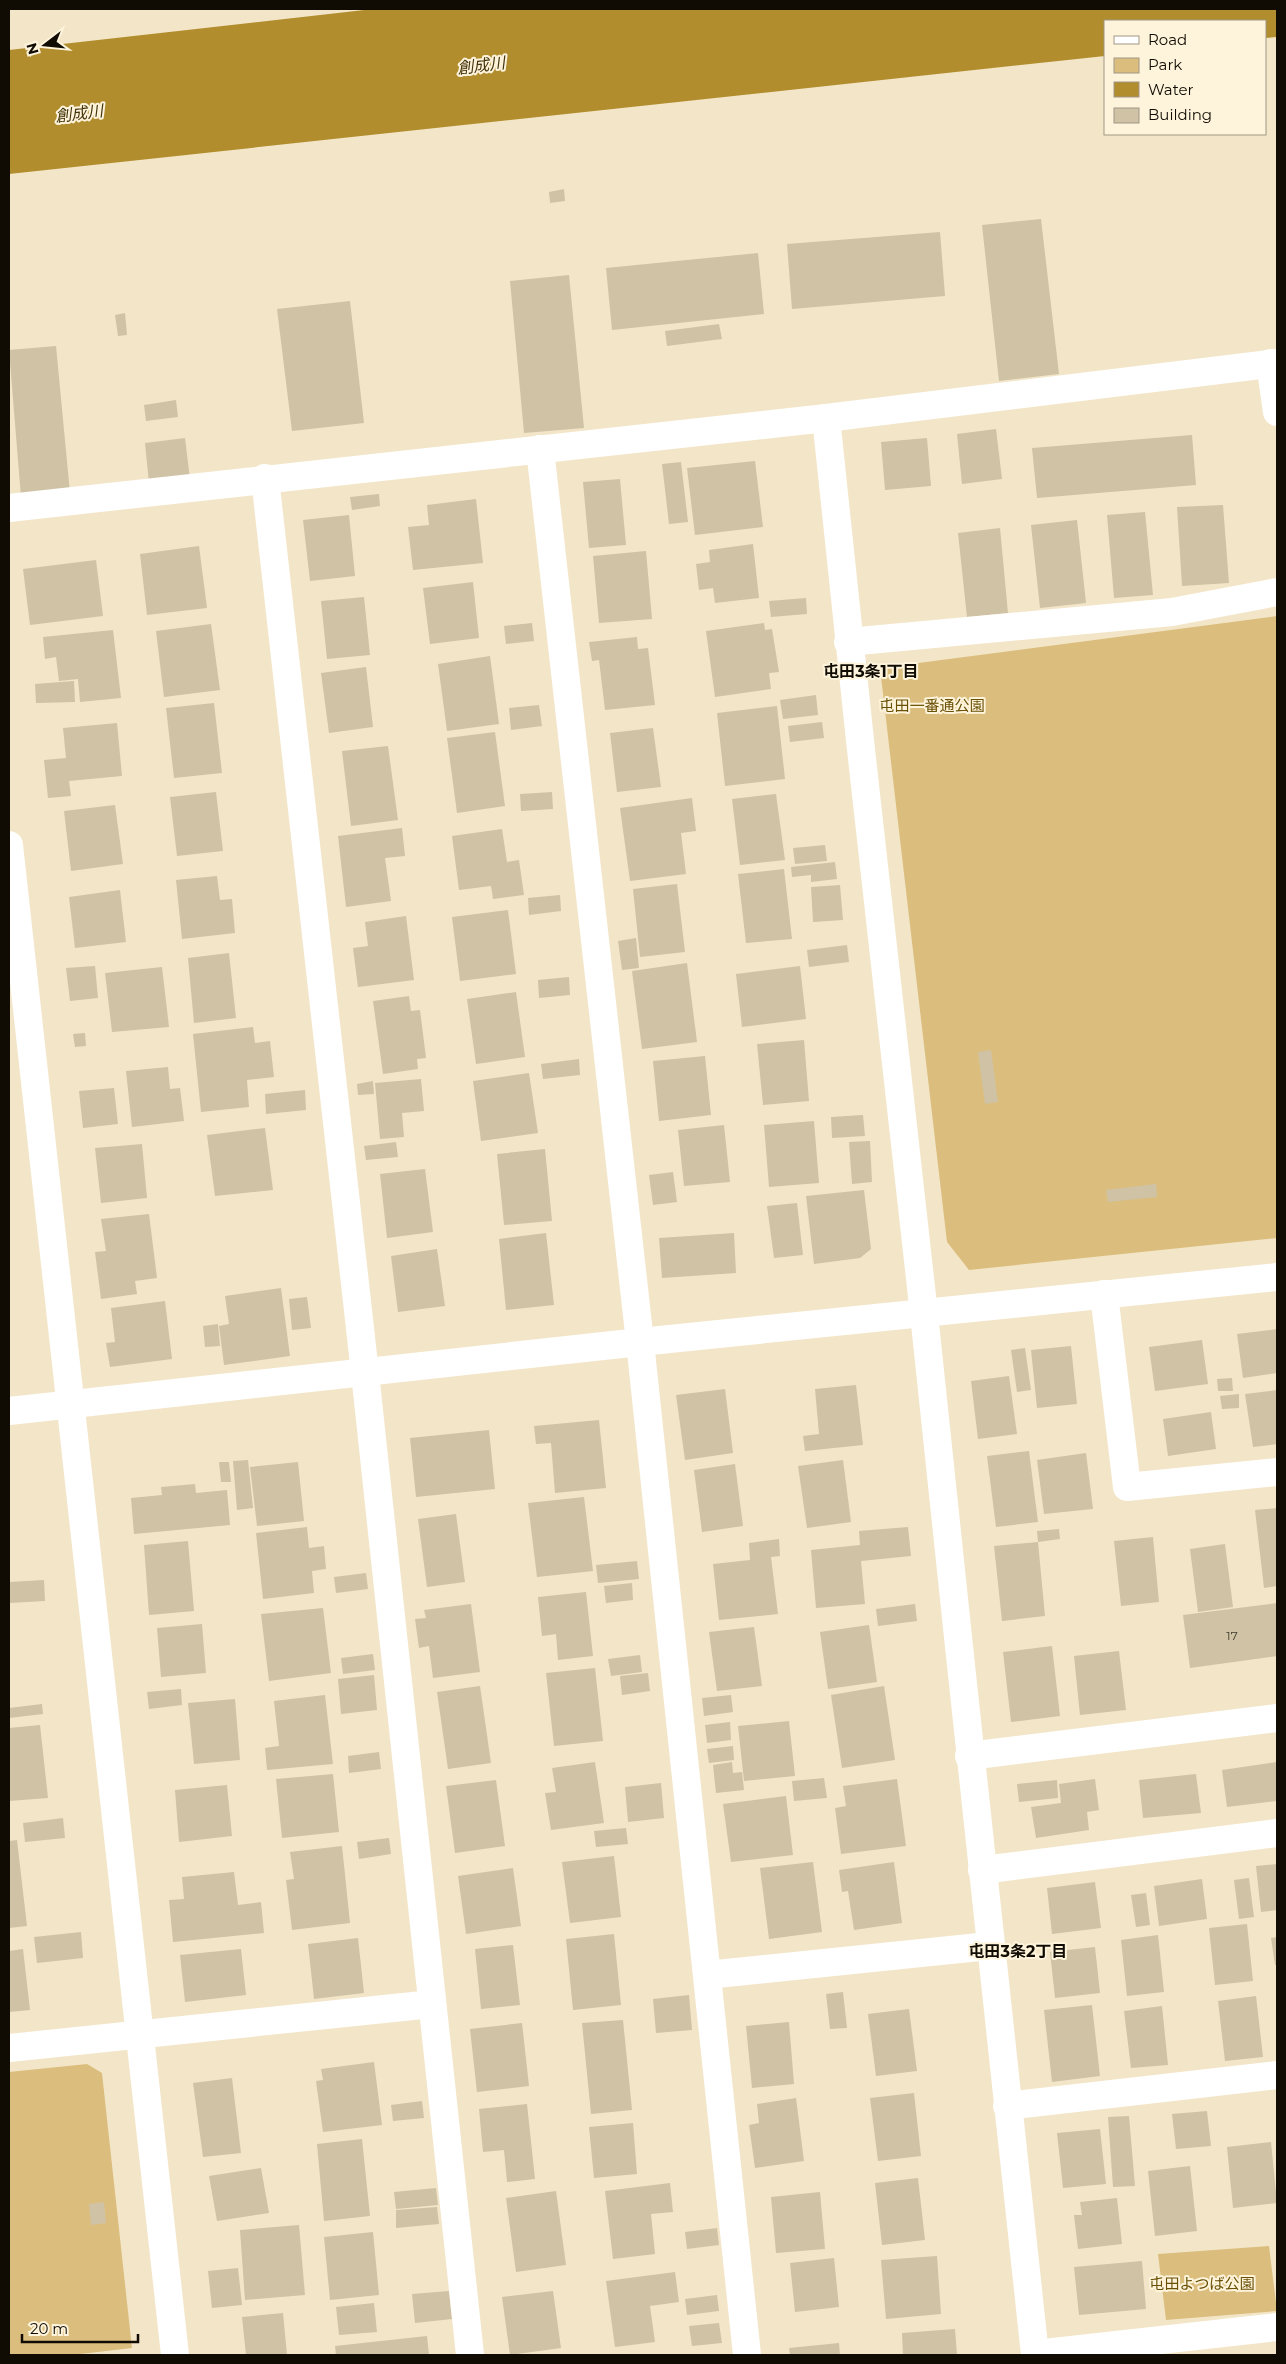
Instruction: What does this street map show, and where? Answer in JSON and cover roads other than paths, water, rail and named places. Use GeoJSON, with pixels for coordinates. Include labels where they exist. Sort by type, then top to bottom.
{"type":"FeatureCollection","features":[{"type":"Feature","properties":{"kind":"street"},"geometry":{"type":"LineString","coordinates":[[9,508],[265,478],[826,418],[1274,363],[1277,412]]}},
{"type":"Feature","properties":{"kind":"street"},"geometry":{"type":"LineString","coordinates":[[826,418],[848,642],[924,1314],[989,1946],[1035,2355],[1277,2327]]}},
{"type":"Feature","properties":{"kind":"street"},"geometry":{"type":"LineString","coordinates":[[540,449],[640,1342],[747,2355]]}},
{"type":"Feature","properties":{"kind":"street"},"geometry":{"type":"LineString","coordinates":[[265,478],[365,1372],[470,2355]]}},
{"type":"Feature","properties":{"kind":"street"},"geometry":{"type":"LineString","coordinates":[[848,642],[1172,612],[1277,592]]}},
{"type":"Feature","properties":{"kind":"street"},"geometry":{"type":"LineString","coordinates":[[9,845],[175,2355]]}},
{"type":"Feature","properties":{"kind":"street"},"geometry":{"type":"LineString","coordinates":[[9,1410],[640,1342],[1277,1277]]}},
{"type":"Feature","properties":{"kind":"street"},"geometry":{"type":"LineString","coordinates":[[1104,1294],[1127,1487],[1277,1472]]}},
{"type":"Feature","properties":{"kind":"street"},"geometry":{"type":"LineString","coordinates":[[970,1756],[1277,1718]]}},
{"type":"Feature","properties":{"kind":"street"},"geometry":{"type":"LineString","coordinates":[[982,1870],[1277,1833]]}},
{"type":"Feature","properties":{"kind":"street"},"geometry":{"type":"LineString","coordinates":[[707,1975],[989,1946]]}},
{"type":"Feature","properties":{"kind":"street"},"geometry":{"type":"LineString","coordinates":[[9,2048],[432,2004]]}},
{"type":"Feature","properties":{"kind":"street"},"geometry":{"type":"LineString","coordinates":[[1007,2106],[1277,2075]]}},
{"type":"Feature","properties":{"kind":"water","name":"創成川"},"geometry":{"type":"Polygon","coordinates":[[[373,9],[1277,9],[1277,37],[1266,38],[1266,20],[1104,20],[1104,56],[9,174],[9,50],[373,9]]]}},
{"type":"Feature","properties":{"kind":"district","name":"屯田3条1丁目"},"geometry":{"type":"Point","coordinates":[871,671]}},
{"type":"Feature","properties":{"kind":"district","name":"屯田3条2丁目"},"geometry":{"type":"Point","coordinates":[1018,1951]}},
{"type":"Feature","properties":{"kind":"park label","name":"屯田一番通公園"},"geometry":{"type":"Point","coordinates":[932,706]}},
{"type":"Feature","properties":{"kind":"park label","name":"屯田よつば公園"},"geometry":{"type":"Point","coordinates":[1202,2284]}}]}
